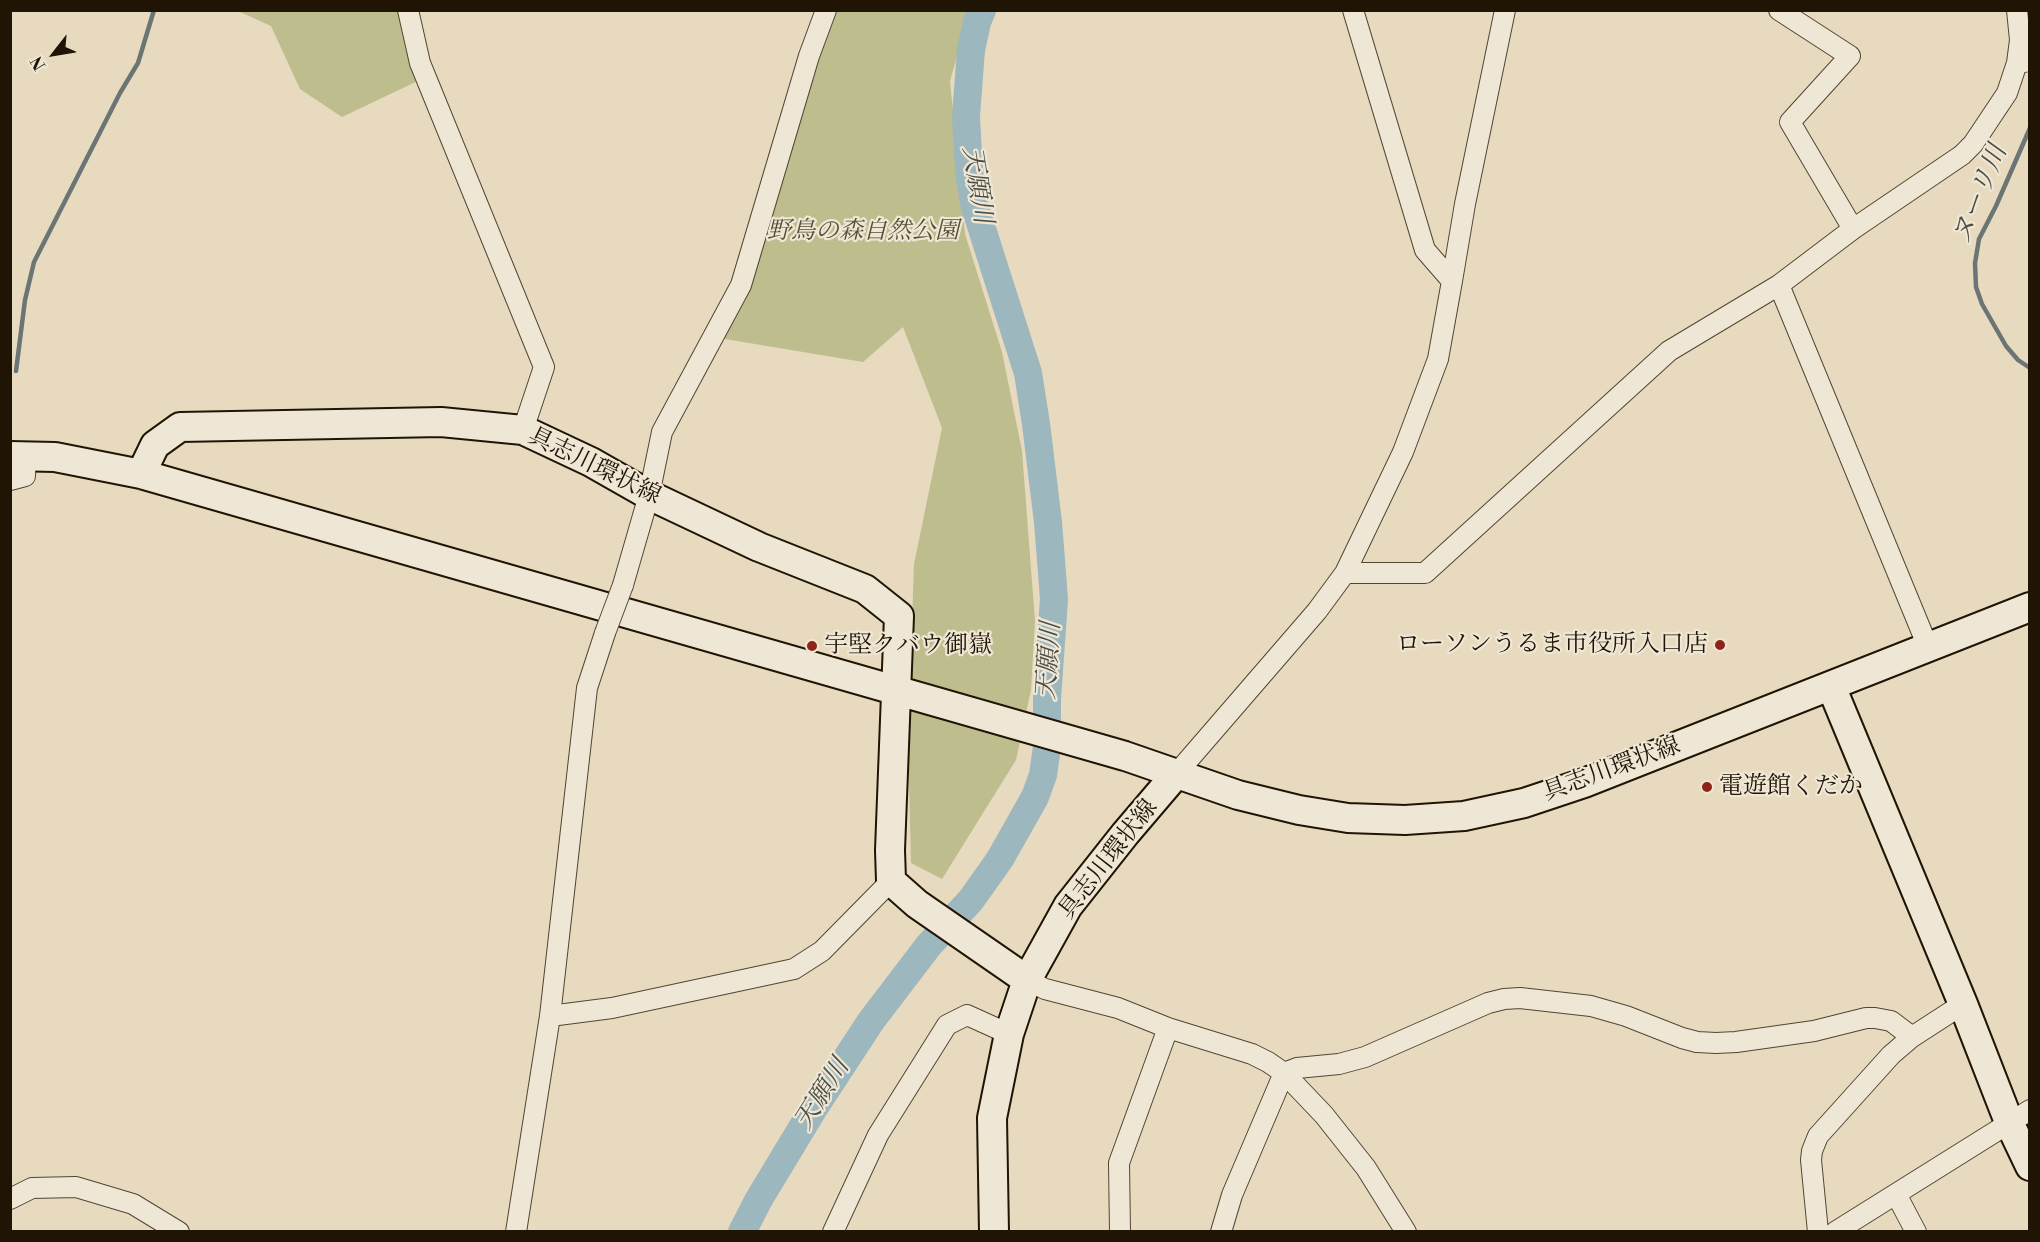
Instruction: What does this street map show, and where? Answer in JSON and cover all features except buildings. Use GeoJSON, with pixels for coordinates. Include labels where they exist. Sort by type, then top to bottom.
{"type":"FeatureCollection","features":[{"type":"Feature","properties":{"kind":"main road","name":"具志川環状線"},"geometry":{"type":"LineString","coordinates":[[141,474],[155,445],[180,427],[441,422],[523,430],[591,462],[649,495],[759,547],[865,589],[899,616],[890,850],[891,881]]}},
{"type":"Feature","properties":{"kind":"main road","name":"具志川環状線"},"geometry":{"type":"LineString","coordinates":[[18,456],[55,457],[141,474],[1125,756],[1238,795],[1299,810],[1348,818],[1405,820],[1464,816],[1524,803],[1584,783],[2030,607]]}},
{"type":"Feature","properties":{"kind":"main road"},"geometry":{"type":"LineString","coordinates":[[1832,686],[1963,1004],[2019,1116],[2030,1166]]}},
{"type":"Feature","properties":{"kind":"main road","name":"具志川環状線"},"geometry":{"type":"LineString","coordinates":[[994,1232],[992,1118],[1009,1034],[1028,980],[1068,906],[1177,773]]}},
{"type":"Feature","properties":{"kind":"main road"},"geometry":{"type":"LineString","coordinates":[[891,881],[916,904],[1028,980]]}},
{"type":"Feature","properties":{"kind":"street"},"geometry":{"type":"LineString","coordinates":[[408,10],[420,63],[544,368],[523,430]]}},
{"type":"Feature","properties":{"kind":"street"},"geometry":{"type":"LineString","coordinates":[[516,1232],[550,1017],[587,688],[623,585],[649,495],[662,432],[741,285],[809,56],[825,10]]}},
{"type":"Feature","properties":{"kind":"street"},"geometry":{"type":"LineString","coordinates":[[1353,10],[1425,250],[1452,281]]}},
{"type":"Feature","properties":{"kind":"street"},"geometry":{"type":"LineString","coordinates":[[1177,773],[1317,611],[1345,573],[1403,452],[1438,359],[1465,204],[1505,10]]}},
{"type":"Feature","properties":{"kind":"street"},"geometry":{"type":"LineString","coordinates":[[1779,10],[1850,56],[1790,122],[1853,229]]}},
{"type":"Feature","properties":{"kind":"street"},"geometry":{"type":"LineString","coordinates":[[1345,573],[1425,573],[1669,351],[1779,285],[1853,229],[1948,166],[1973,144],[2007,93],[2024,62],[2018,10]]}},
{"type":"Feature","properties":{"kind":"street"},"geometry":{"type":"LineString","coordinates":[[1779,285],[1928,647]]}},
{"type":"Feature","properties":{"kind":"street"},"geometry":{"type":"LineString","coordinates":[[10,480],[25,476],[18,456]]}},
{"type":"Feature","properties":{"kind":"street"},"geometry":{"type":"LineString","coordinates":[[550,1017],[612,1008],[794,969],[822,951],[891,881]]}},
{"type":"Feature","properties":{"kind":"street"},"geometry":{"type":"LineString","coordinates":[[1028,980],[1045,989],[1118,1008],[1168,1028],[1252,1054],[1284,1073],[1324,1115],[1366,1168],[1406,1232]]}},
{"type":"Feature","properties":{"kind":"street"},"geometry":{"type":"LineString","coordinates":[[1221,1232],[1232,1194],[1284,1073],[1297,1068],[1339,1064],[1365,1057],[1488,1003],[1520,998],[1591,1006],[1697,1042],[1716,1044],[1814,1031],[1866,1018],[1891,1021],[1912,1037]]}},
{"type":"Feature","properties":{"kind":"street"},"geometry":{"type":"LineString","coordinates":[[1818,1232],[1811,1160],[1814,1143],[1830,1121],[1882,1065],[1912,1037],[1963,1004]]}},
{"type":"Feature","properties":{"kind":"street"},"geometry":{"type":"LineString","coordinates":[[833,1232],[878,1135],[947,1025],[967,1015],[1009,1034]]}},
{"type":"Feature","properties":{"kind":"street"},"geometry":{"type":"LineString","coordinates":[[1120,1232],[1119,1163],[1168,1028]]}},
{"type":"Feature","properties":{"kind":"street"},"geometry":{"type":"LineString","coordinates":[[1836,1232],[2019,1116]]}},
{"type":"Feature","properties":{"kind":"street"},"geometry":{"type":"LineString","coordinates":[[10,1199],[32,1188],[76,1187],[133,1204],[179,1232]]}},
{"type":"Feature","properties":{"kind":"street"},"geometry":{"type":"LineString","coordinates":[[1896,1194],[1916,1232]]}},
{"type":"Feature","properties":{"kind":"green space"},"geometry":{"type":"Polygon","coordinates":[[[238,11],[409,11],[426,77],[342,117],[300,89],[271,26],[238,11]]]}},
{"type":"Feature","properties":{"kind":"green space","name":"野鳥の森自然公園"},"geometry":{"type":"Polygon","coordinates":[[[826,11],[970,11],[950,81],[965,234],[1002,352],[1022,451],[1035,621],[1031,690],[1016,760],[942,879],[911,863],[908,743],[914,564],[942,428],[903,327],[863,362],[713,337],[826,11]]]}},
{"type":"Feature","properties":{"kind":"waterway"},"geometry":{"type":"LineString","coordinates":[[16,371],[25,300],[34,262],[120,93],[138,63],[154,10]]}},
{"type":"Feature","properties":{"kind":"waterway","name":"天願川"},"geometry":{"type":"LineString","coordinates":[[742,1232],[759,1199],[814,1108],[871,1021],[929,945],[971,900],[1000,859],[1035,797],[1043,775],[1047,747],[1047,699],[1054,599],[1048,522],[1028,373],[975,207],[968,155],[966,116],[971,50],[982,10]]}},
{"type":"Feature","properties":{"kind":"waterway","name":"ヌーリ川"},"geometry":{"type":"LineString","coordinates":[[2030,128],[1979,239],[1975,263],[1976,287],[1982,304],[2006,346],[2018,360],[2030,368]]}},
{"type":"Feature","properties":{"kind":"place","name":"ローソンうるま市役所入口店"},"geometry":{"type":"Point","coordinates":[1720,645]}},
{"type":"Feature","properties":{"kind":"place","name":"宇堅クバウ御嶽"},"geometry":{"type":"Point","coordinates":[812,646]}},
{"type":"Feature","properties":{"kind":"place","name":"電遊館くだか"},"geometry":{"type":"Point","coordinates":[1707,787]}}]}
